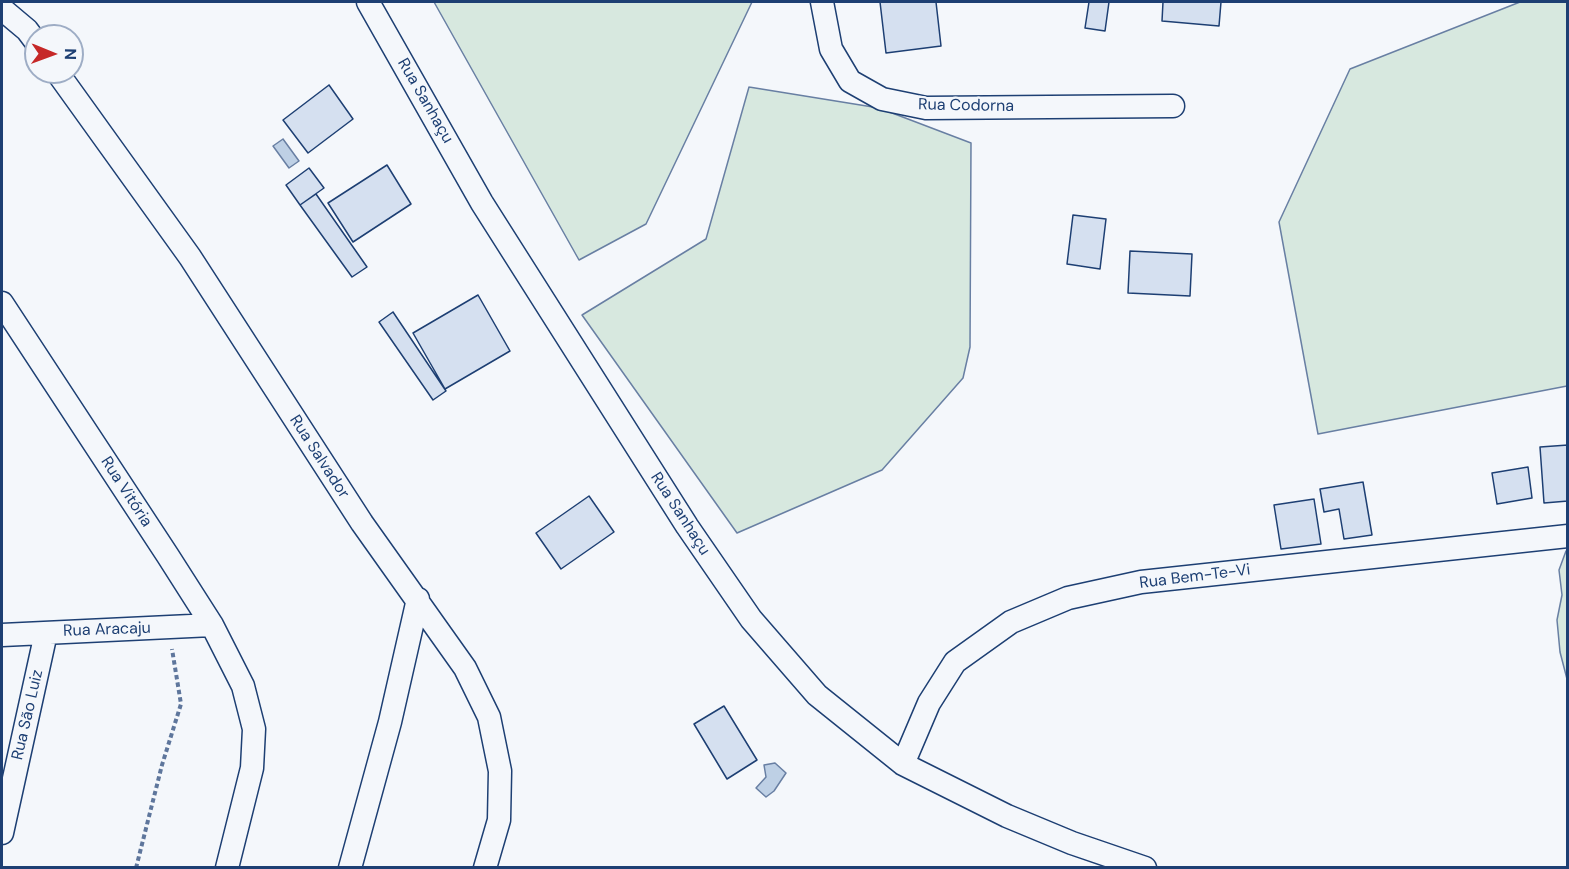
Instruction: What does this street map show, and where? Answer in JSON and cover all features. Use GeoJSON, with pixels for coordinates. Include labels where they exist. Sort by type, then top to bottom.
{"type":"FeatureCollection","features":[{"type":"Feature","properties":{"kind":"street","name":"Rua Sanhaçu"},"geometry":{"type":"LineString","coordinates":[[368,2],[489,213],[687,526],[751,619],[817,695],[903,764],[1007,816],[1072,843],[1144,867]]}},
{"type":"Feature","properties":{"kind":"street","name":"Rua Codorna"},"geometry":{"type":"LineString","coordinates":[[822,2],[831,50],[850,81],[882,99],[926,108],[1173,106]]}},
{"type":"Feature","properties":{"kind":"street"},"geometry":{"type":"LineString","coordinates":[[2,9],[24,27]]}},
{"type":"Feature","properties":{"kind":"street","name":"Rua Salvador"},"geometry":{"type":"LineString","coordinates":[[66,84],[190,257],[362,523],[465,668],[489,717],[500,771],[499,820],[484,867]]}},
{"type":"Feature","properties":{"kind":"street","name":"Rua Vitória"},"geometry":{"type":"LineString","coordinates":[[2,303],[212,625],[243,686],[254,729],[252,768],[227,867]]}},
{"type":"Feature","properties":{"kind":"street","name":"Rua Bem-Te-Vi"},"geometry":{"type":"LineString","coordinates":[[903,764],[929,703],[955,662],[1011,622],[1068,598],[1141,582],[1568,536]]}},
{"type":"Feature","properties":{"kind":"street"},"geometry":{"type":"LineString","coordinates":[[350,867],[390,722],[418,599]]}},
{"type":"Feature","properties":{"kind":"street","name":"Rua Aracaju"},"geometry":{"type":"LineString","coordinates":[[2,635],[212,625]]}},
{"type":"Feature","properties":{"kind":"street","name":"Rua São Luiz"},"geometry":{"type":"LineString","coordinates":[[2,833],[46,633]]}},
{"type":"Feature","properties":{"kind":"path"},"geometry":{"type":"LineString","coordinates":[[136,867],[162,765],[181,705],[168,627]]}},
{"type":"Feature","properties":{"kind":"shaded area"},"geometry":{"type":"Polygon","coordinates":[[[434,2],[752,2],[646,224],[579,260],[434,2]]]}},
{"type":"Feature","properties":{"kind":"shaded area"},"geometry":{"type":"Polygon","coordinates":[[[1520,2],[1567,2],[1567,386],[1318,434],[1279,222],[1350,69],[1520,2]]]}},
{"type":"Feature","properties":{"kind":"shaded area"},"geometry":{"type":"Polygon","coordinates":[[[749,87],[879,108],[971,143],[970,347],[963,378],[882,470],[737,533],[582,315],[706,239],[749,87]]]}},
{"type":"Feature","properties":{"kind":"shaded area"},"geometry":{"type":"Polygon","coordinates":[[[1566,551],[1567,679],[1560,652],[1557,620],[1562,595],[1559,570],[1566,551]]]}},
{"type":"Feature","properties":{"kind":"water"},"geometry":{"type":"Polygon","coordinates":[[[283,139],[299,161],[289,168],[273,146],[283,139]]]}},
{"type":"Feature","properties":{"kind":"water"},"geometry":{"type":"Polygon","coordinates":[[[775,763],[786,773],[774,791],[766,797],[756,788],[766,777],[764,765],[775,763]]]}},
{"type":"Feature","properties":{"kind":"building"},"geometry":{"type":"Polygon","coordinates":[[[880,2],[936,2],[941,46],[886,53],[880,2]]]}},
{"type":"Feature","properties":{"kind":"building"},"geometry":{"type":"Polygon","coordinates":[[[1089,2],[1109,2],[1105,31],[1085,28],[1089,2]]]}},
{"type":"Feature","properties":{"kind":"building"},"geometry":{"type":"Polygon","coordinates":[[[1163,2],[1221,2],[1219,26],[1162,21],[1163,2]]]}},
{"type":"Feature","properties":{"kind":"building"},"geometry":{"type":"Polygon","coordinates":[[[329,85],[353,119],[308,153],[283,120],[329,85]]]}},
{"type":"Feature","properties":{"kind":"building"},"geometry":{"type":"Polygon","coordinates":[[[387,165],[411,204],[353,242],[328,203],[387,165]]]}},
{"type":"Feature","properties":{"kind":"building"},"geometry":{"type":"Polygon","coordinates":[[[309,168],[324,188],[300,205],[286,185],[309,168]]]}},
{"type":"Feature","properties":{"kind":"building"},"geometry":{"type":"Polygon","coordinates":[[[316,194],[367,267],[352,277],[300,205],[316,194]]]}},
{"type":"Feature","properties":{"kind":"building"},"geometry":{"type":"Polygon","coordinates":[[[1073,215],[1106,219],[1100,269],[1067,264],[1073,215]]]}},
{"type":"Feature","properties":{"kind":"building"},"geometry":{"type":"Polygon","coordinates":[[[1130,251],[1192,254],[1190,296],[1128,293],[1130,251]]]}},
{"type":"Feature","properties":{"kind":"building"},"geometry":{"type":"Polygon","coordinates":[[[478,295],[510,351],[445,389],[413,333],[478,295]]]}},
{"type":"Feature","properties":{"kind":"building"},"geometry":{"type":"Polygon","coordinates":[[[393,312],[446,391],[433,400],[379,322],[393,312]]]}},
{"type":"Feature","properties":{"kind":"building"},"geometry":{"type":"Polygon","coordinates":[[[1568,445],[1568,501],[1544,503],[1540,447],[1568,445]]]}},
{"type":"Feature","properties":{"kind":"building"},"geometry":{"type":"Polygon","coordinates":[[[1528,467],[1532,498],[1497,504],[1492,473],[1528,467]]]}},
{"type":"Feature","properties":{"kind":"building"},"geometry":{"type":"Polygon","coordinates":[[[1363,482],[1372,535],[1344,539],[1339,509],[1324,512],[1320,489],[1363,482]]]}},
{"type":"Feature","properties":{"kind":"building"},"geometry":{"type":"Polygon","coordinates":[[[589,496],[614,532],[561,569],[536,533],[589,496]]]}},
{"type":"Feature","properties":{"kind":"building"},"geometry":{"type":"Polygon","coordinates":[[[1314,499],[1321,544],[1281,549],[1274,505],[1314,499]]]}},
{"type":"Feature","properties":{"kind":"building"},"geometry":{"type":"Polygon","coordinates":[[[724,706],[757,760],[727,779],[694,724],[724,706]]]}}]}
